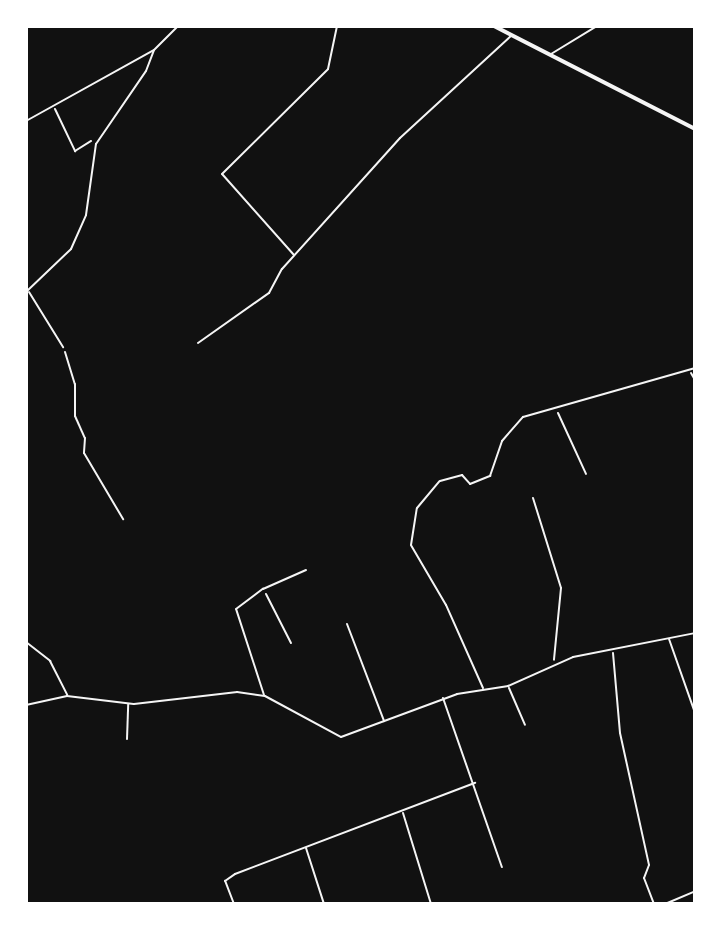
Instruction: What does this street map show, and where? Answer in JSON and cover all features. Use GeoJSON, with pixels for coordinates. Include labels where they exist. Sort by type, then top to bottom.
{"type":"FeatureCollection","features":[{"type":"Feature","properties":{"kind":"street"},"geometry":{"type":"LineString","coordinates":[[494,26],[695,129]]}},
{"type":"Feature","properties":{"kind":"lane"},"geometry":{"type":"LineString","coordinates":[[26,121],[52,102],[154,50],[178,26]]}},
{"type":"Feature","properties":{"kind":"lane"},"geometry":{"type":"LineString","coordinates":[[294,255],[222,174],[328,69],[331,34],[337,26]]}},
{"type":"Feature","properties":{"kind":"lane"},"geometry":{"type":"LineString","coordinates":[[550,55],[597,26]]}},
{"type":"Feature","properties":{"kind":"lane"},"geometry":{"type":"LineString","coordinates":[[198,343],[269,293],[294,255],[400,138],[512,35]]}},
{"type":"Feature","properties":{"kind":"lane"},"geometry":{"type":"LineString","coordinates":[[63,347],[27,291],[64,260],[84,224],[96,144],[146,71],[154,50]]}},
{"type":"Feature","properties":{"kind":"lane"},"geometry":{"type":"LineString","coordinates":[[484,689],[446,605],[411,545],[417,510],[440,481],[462,475],[470,484],[490,476],[495,455],[515,424],[527,415],[556,409],[623,385],[690,372],[695,368]]}},
{"type":"Feature","properties":{"kind":"lane"},"geometry":{"type":"LineString","coordinates":[[690,372],[695,380]]}},
{"type":"Feature","properties":{"kind":"lane"},"geometry":{"type":"LineString","coordinates":[[265,696],[235,614],[263,589],[306,570]]}},
{"type":"Feature","properties":{"kind":"lane"},"geometry":{"type":"LineString","coordinates":[[347,624],[384,722]]}},
{"type":"Feature","properties":{"kind":"lane"},"geometry":{"type":"LineString","coordinates":[[26,705],[67,696],[129,703],[237,692],[265,696],[338,737],[443,698],[508,686],[554,664],[586,654],[613,653],[695,633]]}},
{"type":"Feature","properties":{"kind":"lane"},"geometry":{"type":"LineString","coordinates":[[669,638],[695,713]]}},
{"type":"Feature","properties":{"kind":"lane"},"geometry":{"type":"LineString","coordinates":[[26,642],[50,661],[67,696]]}},
{"type":"Feature","properties":{"kind":"lane"},"geometry":{"type":"LineString","coordinates":[[613,653],[620,733],[649,865],[644,878],[654,904]]}},
{"type":"Feature","properties":{"kind":"lane"},"geometry":{"type":"LineString","coordinates":[[508,686],[525,725]]}},
{"type":"Feature","properties":{"kind":"lane"},"geometry":{"type":"LineString","coordinates":[[443,698],[502,867]]}},
{"type":"Feature","properties":{"kind":"lane"},"geometry":{"type":"LineString","coordinates":[[127,739],[129,703]]}},
{"type":"Feature","properties":{"kind":"lane"},"geometry":{"type":"LineString","coordinates":[[234,904],[226,886],[230,876],[475,783]]}},
{"type":"Feature","properties":{"kind":"lane"},"geometry":{"type":"LineString","coordinates":[[402,812],[431,904]]}},
{"type":"Feature","properties":{"kind":"lane"},"geometry":{"type":"LineString","coordinates":[[306,848],[324,904]]}},
{"type":"Feature","properties":{"kind":"lane"},"geometry":{"type":"LineString","coordinates":[[665,904],[695,891]]}},
{"type":"Feature","properties":{"kind":"path"},"geometry":{"type":"LineString","coordinates":[[52,102],[75,151],[102,134]]}},
{"type":"Feature","properties":{"kind":"path"},"geometry":{"type":"LineString","coordinates":[[63,347],[75,384],[75,416],[85,438],[84,453],[123,519]]}},
{"type":"Feature","properties":{"kind":"path"},"geometry":{"type":"LineString","coordinates":[[556,409],[586,474]]}},
{"type":"Feature","properties":{"kind":"path"},"geometry":{"type":"LineString","coordinates":[[533,498],[561,588],[554,664]]}},
{"type":"Feature","properties":{"kind":"path"},"geometry":{"type":"LineString","coordinates":[[263,589],[291,643]]}}]}
